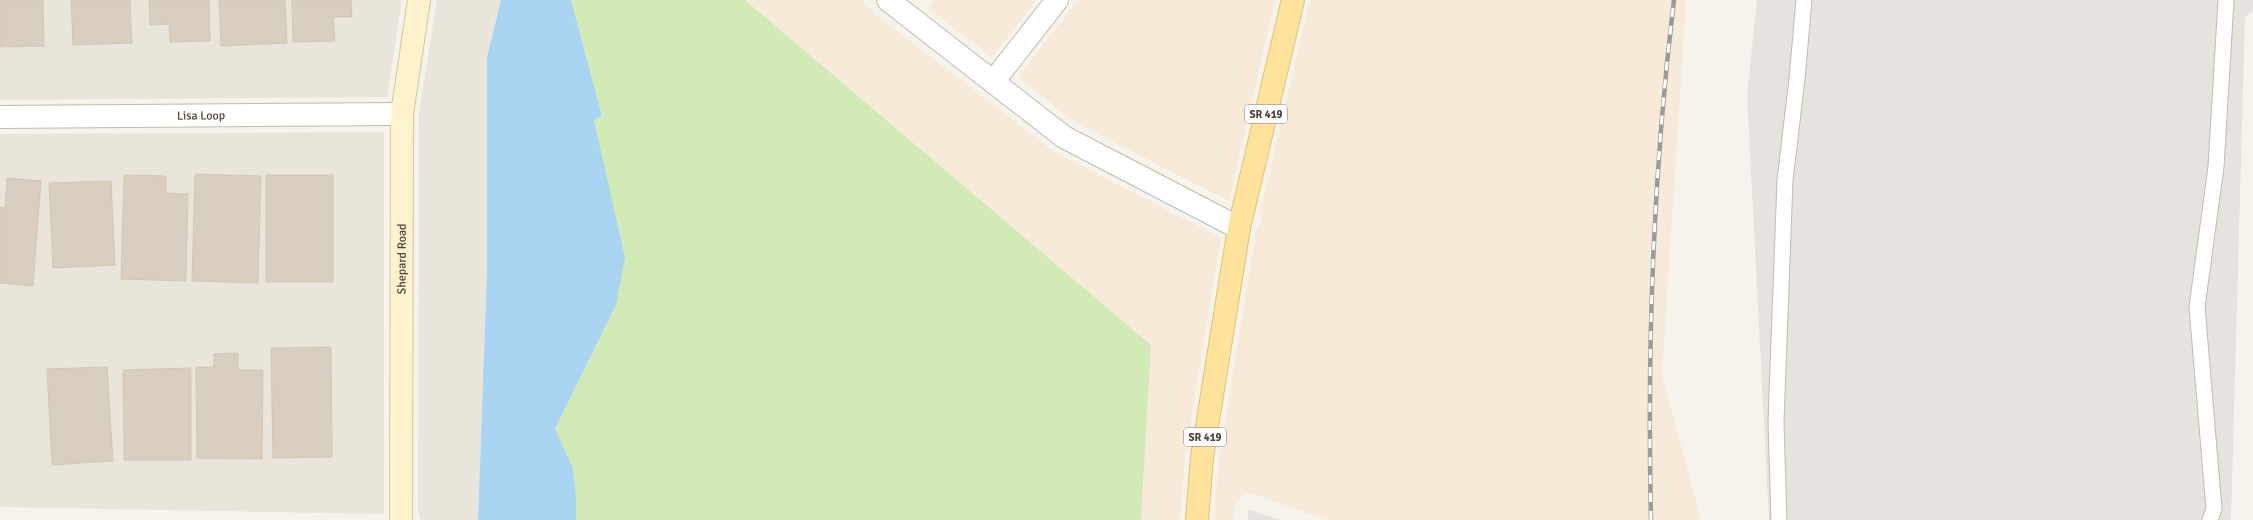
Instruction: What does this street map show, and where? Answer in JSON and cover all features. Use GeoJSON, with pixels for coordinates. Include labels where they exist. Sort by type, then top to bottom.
{"type":"FeatureCollection","features":[{"type":"Feature","properties":{"kind":"main road","name":"SR 419"},"geometry":{"type":"LineString","coordinates":[[1197,520],[1202,457],[1240,228],[1293,0]]}},
{"type":"Feature","properties":{"kind":"street","name":"Shepard Road"},"geometry":{"type":"LineString","coordinates":[[401,520],[402,114],[420,0]]}},
{"type":"Feature","properties":{"kind":"street"},"geometry":{"type":"LineString","coordinates":[[993,82],[1057,0]]}},
{"type":"Feature","properties":{"kind":"street"},"geometry":{"type":"LineString","coordinates":[[902,4],[993,82],[1064,137],[1240,228]]}},
{"type":"Feature","properties":{"kind":"street","name":"Lisa Loop"},"geometry":{"type":"LineString","coordinates":[[0,117],[402,114]]}},
{"type":"Feature","properties":{"kind":"lane"},"geometry":{"type":"LineString","coordinates":[[1779,520],[1776,422],[1785,180],[1797,80],[1804,0]]}},
{"type":"Feature","properties":{"kind":"lane"},"geometry":{"type":"LineString","coordinates":[[2210,520],[2214,509],[2197,306],[2216,167],[2226,0]]}},
{"type":"Feature","properties":{"kind":"shaded area"},"geometry":{"type":"Polygon","coordinates":[[[0,0],[402,0],[387,97],[0,100],[0,0]]]}},
{"type":"Feature","properties":{"kind":"shaded area"},"geometry":{"type":"Polygon","coordinates":[[[437,0],[501,0],[487,57],[487,271],[478,520],[420,520],[420,514],[418,514],[419,113],[437,0]]]}},
{"type":"Feature","properties":{"kind":"shaded area"},"geometry":{"type":"Polygon","coordinates":[[[745,0],[861,0],[880,18],[1053,151],[1221,238],[1185,456],[1180,520],[1141,520],[1151,345],[745,0]]]}},
{"type":"Feature","properties":{"kind":"shaded area"},"geometry":{"type":"Polygon","coordinates":[[[934,0],[1037,0],[992,57],[928,8],[934,0]]]}},
{"type":"Feature","properties":{"kind":"shaded area"},"geometry":{"type":"Polygon","coordinates":[[[1078,0],[1275,0],[1229,201],[1075,122],[1018,77],[1078,0]]]}},
{"type":"Feature","properties":{"kind":"shaded area"},"geometry":{"type":"Polygon","coordinates":[[[1310,0],[1686,0],[1662,375],[1701,520],[1327,520],[1254,494],[1245,494],[1237,500],[1233,510],[1233,520],[1214,520],[1219,457],[1256,232],[1263,219],[1259,217],[1310,0]]]}},
{"type":"Feature","properties":{"kind":"shaded area"},"geometry":{"type":"Polygon","coordinates":[[[1757,0],[2253,0],[2253,11],[2245,17],[2231,520],[1769,520],[1747,95],[1757,0]]]}},
{"type":"Feature","properties":{"kind":"shaded area"},"geometry":{"type":"Polygon","coordinates":[[[384,132],[384,514],[0,507],[0,134],[384,132]]]}},
{"type":"Feature","properties":{"kind":"shaded area"},"geometry":{"type":"Polygon","coordinates":[[[1248,509],[1281,520],[1248,520],[1248,509]]]}},
{"type":"Feature","properties":{"kind":"green space"},"geometry":{"type":"Polygon","coordinates":[[[571,0],[745,0],[1151,345],[1141,520],[576,520],[576,495],[573,468],[555,429],[616,305],[606,179],[594,120],[602,116],[571,0]]]}},
{"type":"Feature","properties":{"kind":"water"},"geometry":{"type":"Polygon","coordinates":[[[501,0],[571,0],[602,116],[594,120],[625,258],[616,305],[555,429],[573,468],[576,495],[576,520],[478,520],[487,271],[487,57],[501,0]]]}},
{"type":"Feature","properties":{"kind":"building"},"geometry":{"type":"Polygon","coordinates":[[[0,0],[43,0],[44,46],[0,47],[0,0]]]}},
{"type":"Feature","properties":{"kind":"building"},"geometry":{"type":"Polygon","coordinates":[[[71,0],[130,0],[132,43],[73,45],[71,0]]]}},
{"type":"Feature","properties":{"kind":"building"},"geometry":{"type":"Polygon","coordinates":[[[149,0],[209,0],[210,41],[170,42],[169,24],[150,25],[149,0]]]}},
{"type":"Feature","properties":{"kind":"building"},"geometry":{"type":"Polygon","coordinates":[[[219,0],[285,0],[287,43],[221,46],[219,0]]]}},
{"type":"Feature","properties":{"kind":"building"},"geometry":{"type":"Polygon","coordinates":[[[292,0],[351,0],[352,17],[333,17],[335,41],[293,42],[292,0]]]}},
{"type":"Feature","properties":{"kind":"building"},"geometry":{"type":"Polygon","coordinates":[[[195,174],[261,176],[258,283],[192,281],[195,174]]]}},
{"type":"Feature","properties":{"kind":"building"},"geometry":{"type":"Polygon","coordinates":[[[124,175],[166,176],[166,193],[188,194],[186,281],[121,279],[124,175]]]}},
{"type":"Feature","properties":{"kind":"building"},"geometry":{"type":"Polygon","coordinates":[[[266,175],[333,175],[333,282],[266,282],[266,175]]]}},
{"type":"Feature","properties":{"kind":"building"},"geometry":{"type":"Polygon","coordinates":[[[7,178],[41,181],[33,286],[0,283],[0,207],[5,208],[7,178]]]}},
{"type":"Feature","properties":{"kind":"building"},"geometry":{"type":"Polygon","coordinates":[[[111,181],[115,265],[53,268],[49,183],[111,181]]]}},
{"type":"Feature","properties":{"kind":"building"},"geometry":{"type":"Polygon","coordinates":[[[331,347],[332,457],[273,458],[271,348],[331,347]]]}},
{"type":"Feature","properties":{"kind":"building"},"geometry":{"type":"Polygon","coordinates":[[[238,353],[238,370],[263,370],[262,459],[197,458],[196,367],[214,367],[214,354],[238,353]]]}},
{"type":"Feature","properties":{"kind":"building"},"geometry":{"type":"Polygon","coordinates":[[[107,367],[113,461],[52,465],[47,369],[107,367]]]}},
{"type":"Feature","properties":{"kind":"building"},"geometry":{"type":"Polygon","coordinates":[[[191,368],[191,460],[124,460],[123,370],[191,368]]]}},
{"type":"Feature","properties":{"kind":"railway"},"geometry":{"type":"LineString","coordinates":[[1651,520],[1650,390],[1653,260],[1661,129],[1674,0]]}}]}
